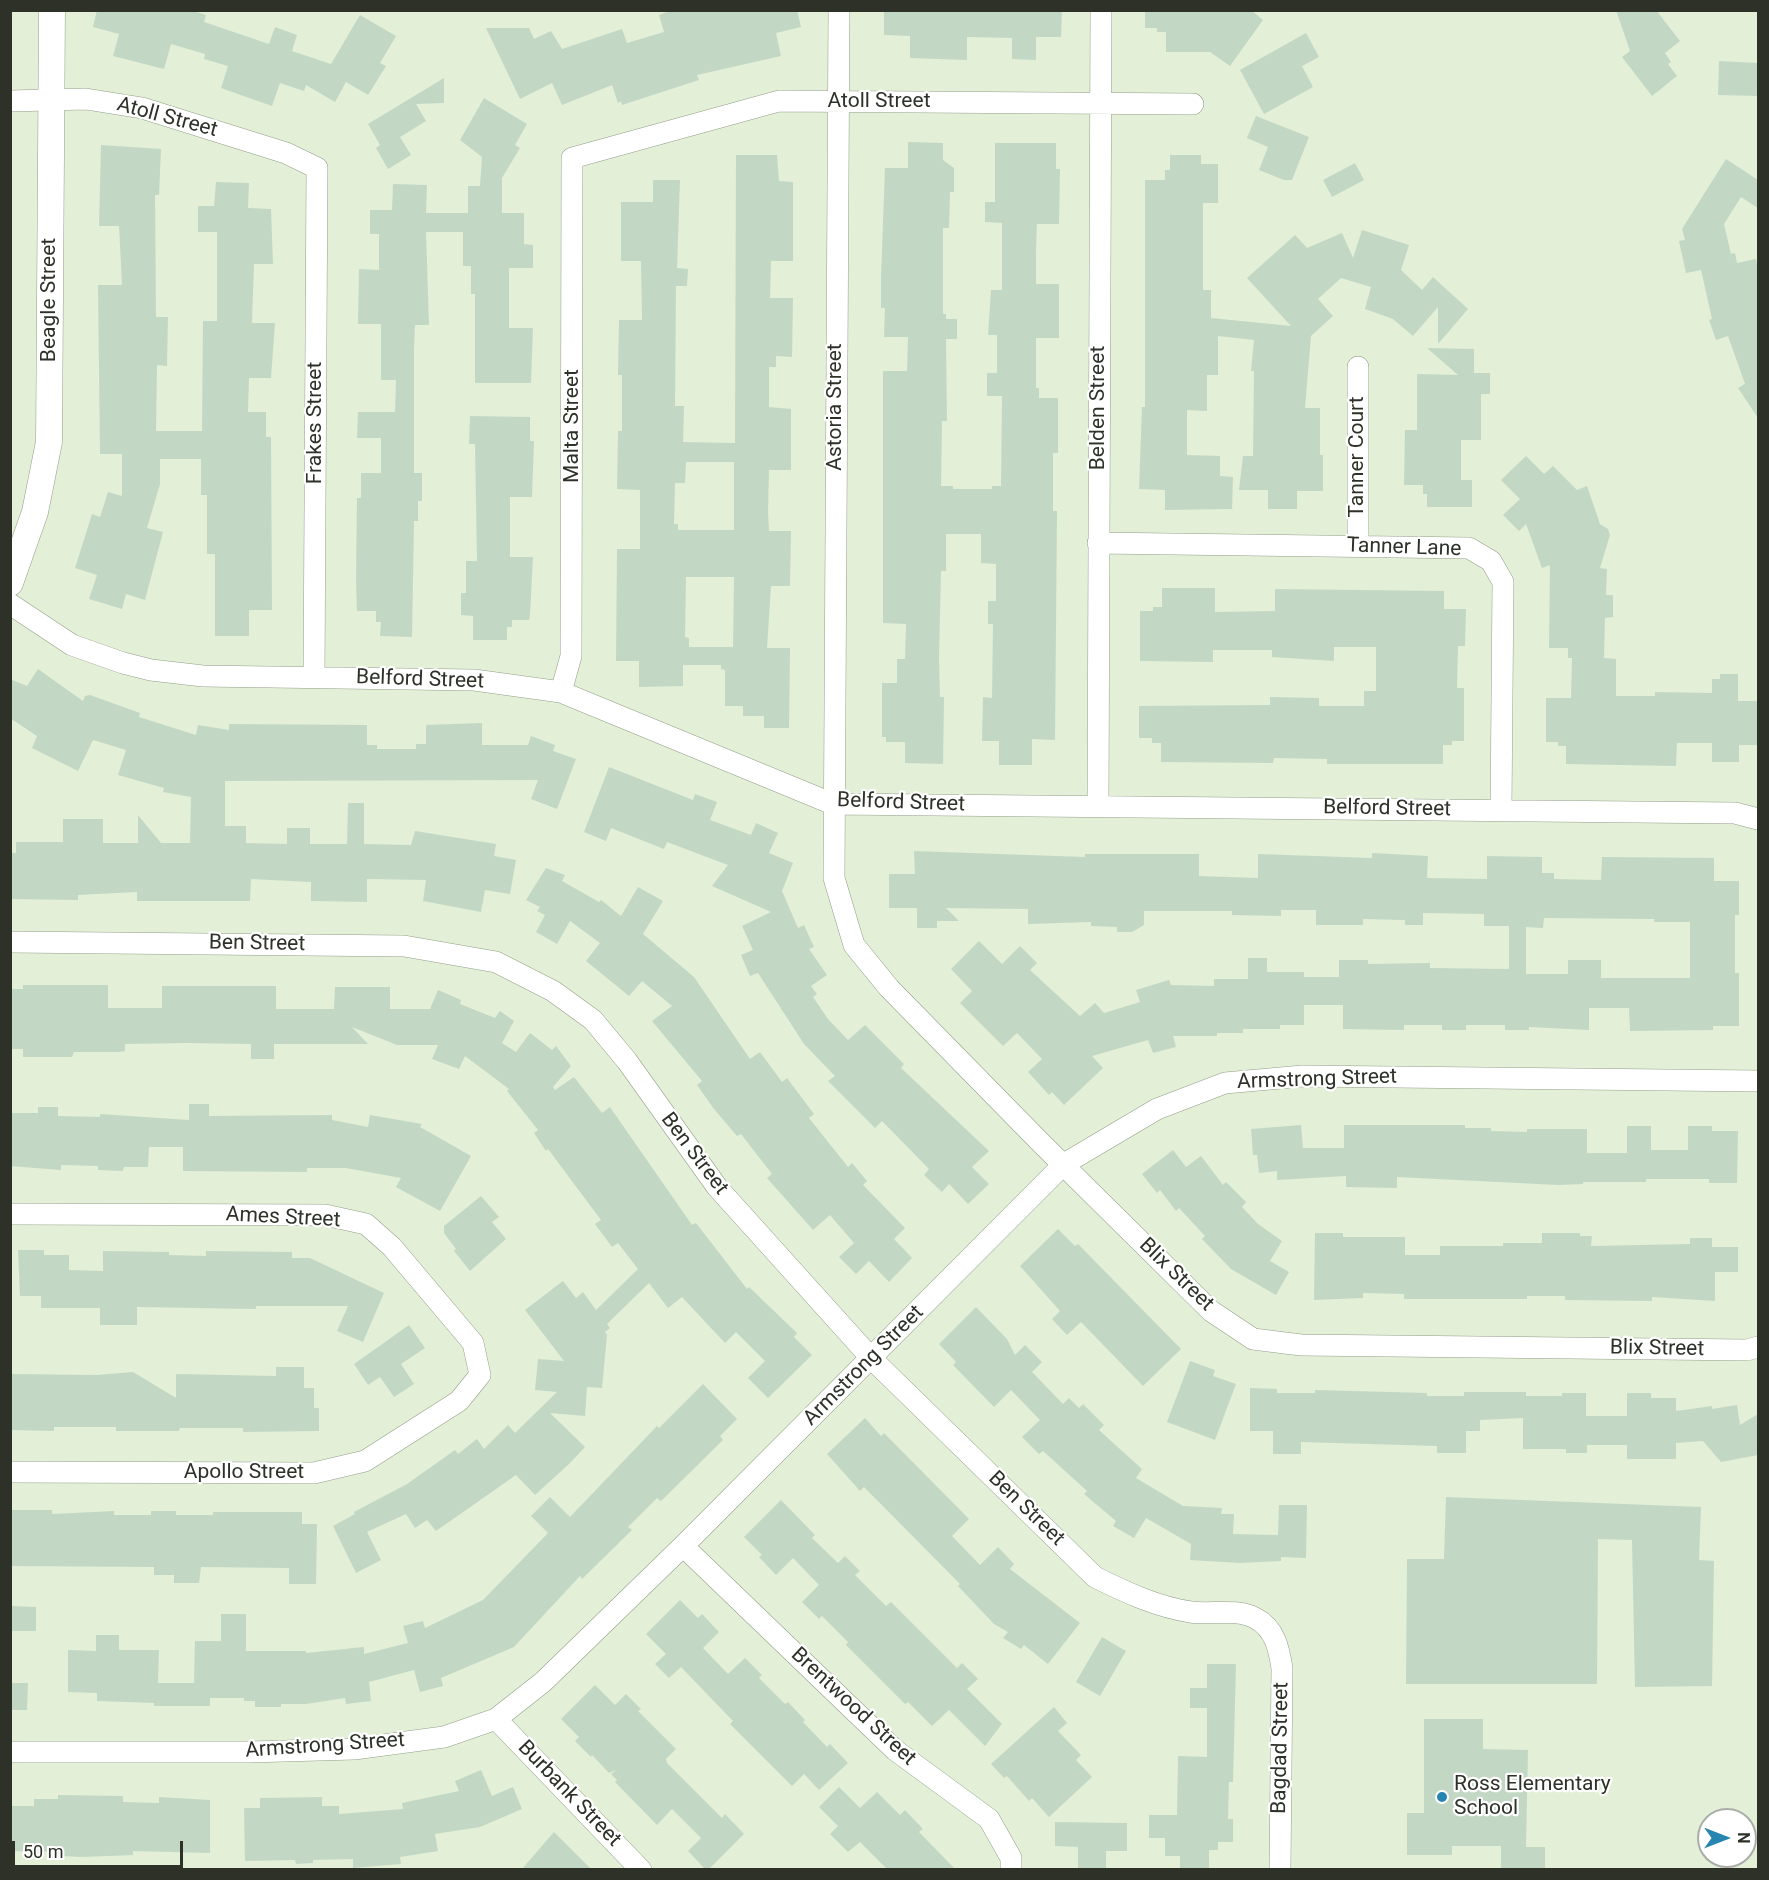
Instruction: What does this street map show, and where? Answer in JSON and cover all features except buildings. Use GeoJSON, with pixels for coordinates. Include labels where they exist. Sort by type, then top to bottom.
{"type":"FeatureCollection","features":[{"type":"Feature","properties":{"kind":"street","name":"Beagle Street"},"geometry":{"type":"LineString","coordinates":[[10,583],[35,512],[49,442],[52,10]]}},
{"type":"Feature","properties":{"kind":"street","name":"Astoria Street"},"geometry":{"type":"LineString","coordinates":[[833,804],[839,10]]}},
{"type":"Feature","properties":{"kind":"street","name":"Belden Street"},"geometry":{"type":"LineString","coordinates":[[1098,806],[1101,10]]}},
{"type":"Feature","properties":{"kind":"street","name":"Atoll Street"},"geometry":{"type":"LineString","coordinates":[[10,101],[86,99],[142,108],[286,153],[317,168]]}},
{"type":"Feature","properties":{"kind":"street","name":"Atoll Street"},"geometry":{"type":"LineString","coordinates":[[572,158],[779,102],[1193,104]]}},
{"type":"Feature","properties":{"kind":"street","name":"Malta Street"},"geometry":{"type":"LineString","coordinates":[[561,692],[572,656],[572,158]]}},
{"type":"Feature","properties":{"kind":"street","name":"Frakes Street"},"geometry":{"type":"LineString","coordinates":[[314,677],[317,168]]}},
{"type":"Feature","properties":{"kind":"street","name":"Tanner Court"},"geometry":{"type":"LineString","coordinates":[[1358,367],[1358,546]]}},
{"type":"Feature","properties":{"kind":"street","name":"Tanner Lane"},"geometry":{"type":"LineString","coordinates":[[1098,543],[1469,548],[1491,561],[1503,582],[1501,810]]}},
{"type":"Feature","properties":{"kind":"street","name":"Belford Street"},"geometry":{"type":"LineString","coordinates":[[10,604],[72,645],[123,663],[203,676],[474,680],[561,692],[833,804],[1736,813],[1758,819]]}},
{"type":"Feature","properties":{"kind":"street","name":"Blix Street"},"geometry":{"type":"LineString","coordinates":[[833,804],[834,878],[854,945],[889,988],[1212,1311],[1253,1339],[1301,1345],[1747,1350],[1758,1347]]}},
{"type":"Feature","properties":{"kind":"street","name":"Ben Street"},"geometry":{"type":"LineString","coordinates":[[10,942],[404,946],[496,962],[553,991],[593,1020],[627,1061],[717,1187],[872,1359],[1095,1577],[1125,1592],[1191,1612],[1232,1613],[1255,1618],[1269,1630]]}},
{"type":"Feature","properties":{"kind":"street","name":"Armstrong Street"},"geometry":{"type":"LineString","coordinates":[[10,1752],[249,1752],[354,1749],[444,1737],[496,1719],[543,1682],[683,1546],[1064,1164],[1157,1109],[1226,1083],[1303,1076],[1758,1081]]}},
{"type":"Feature","properties":{"kind":"street","name":"Ames Street"},"geometry":{"type":"LineString","coordinates":[[10,1214],[325,1215],[366,1224],[392,1247],[473,1343],[480,1375],[459,1401]]}},
{"type":"Feature","properties":{"kind":"street","name":"Apollo Street"},"geometry":{"type":"LineString","coordinates":[[10,1472],[314,1473],[365,1461],[459,1401]]}},
{"type":"Feature","properties":{"kind":"street","name":"Brentwood Street"},"geometry":{"type":"LineString","coordinates":[[683,1546],[895,1750],[989,1819],[1011,1858],[1011,1869]]}},
{"type":"Feature","properties":{"kind":"street","name":"Bagdad Street"},"geometry":{"type":"LineString","coordinates":[[1269,1630],[1278,1643],[1282,1668],[1280,1869]]}},
{"type":"Feature","properties":{"kind":"street","name":"Burbank Street"},"geometry":{"type":"LineString","coordinates":[[496,1719],[641,1869]]}},
{"type":"Feature","properties":{"kind":"place","name":"Ross Elementary School"},"geometry":{"type":"Point","coordinates":[1442,1797]}}]}
